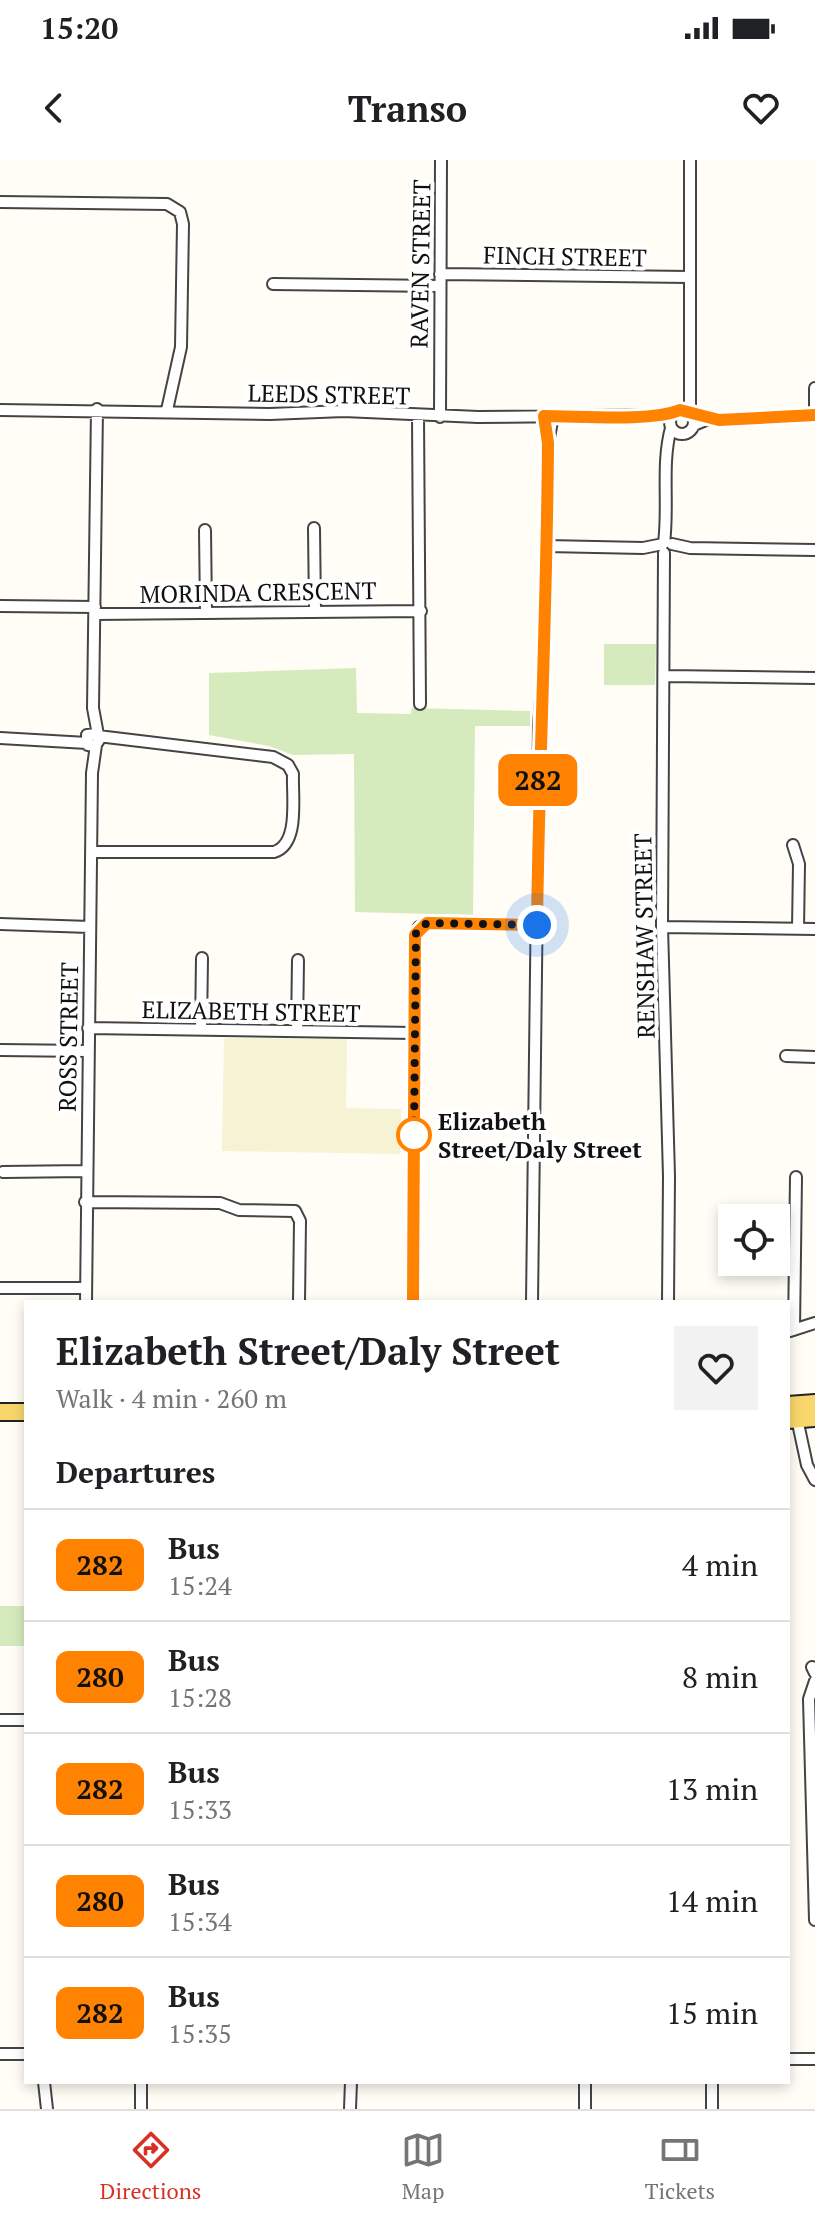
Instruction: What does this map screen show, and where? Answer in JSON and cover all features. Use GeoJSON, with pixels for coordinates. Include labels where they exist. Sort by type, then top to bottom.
{"type":"FeatureCollection","features":[{"type":"Feature","properties":{"kind":"main road"},"geometry":{"type":"LineString","coordinates":[[792,1412],[815,1403]]}},
{"type":"Feature","properties":{"kind":"main road"},"geometry":{"type":"LineString","coordinates":[[0,1412],[24,1412]]}},
{"type":"Feature","properties":{"kind":"main road"},"geometry":{"type":"LineString","coordinates":[[792,1412],[815,1418]]}},
{"type":"Feature","properties":{"kind":"street","name":"RAVEN STREET"},"geometry":{"type":"LineString","coordinates":[[440,417],[441,160]]}},
{"type":"Feature","properties":{"kind":"street","name":"RENSHAW STREET"},"geometry":{"type":"LineString","coordinates":[[668,1300],[669,1192],[662,927],[667,456],[681,421],[688,381],[690,160]]}},
{"type":"Feature","properties":{"kind":"street"},"geometry":{"type":"LineString","coordinates":[[0,202],[167,204],[180,212],[183,224],[182,339],[167,410]]}},
{"type":"Feature","properties":{"kind":"street","name":"FINCH STREET"},"geometry":{"type":"LineString","coordinates":[[273,284],[689,277]]}},
{"type":"Feature","properties":{"kind":"street"},"geometry":{"type":"LineString","coordinates":[[815,388],[815,415]]}},
{"type":"Feature","properties":{"kind":"street","name":"LEEDS STREET"},"geometry":{"type":"LineString","coordinates":[[4,407],[270,414],[344,411],[440,417],[549,416],[681,421],[815,415]]}},
{"type":"Feature","properties":{"kind":"street","name":"ROSS STREET"},"geometry":{"type":"LineString","coordinates":[[86,1300],[85,1171],[95,610],[94,409]]}},
{"type":"Feature","properties":{"kind":"street"},"geometry":{"type":"LineString","coordinates":[[418,416],[420,704]]}},
{"type":"Feature","properties":{"kind":"street"},"geometry":{"type":"LineString","coordinates":[[532,1300],[539,716],[546,648],[549,416]]}},
{"type":"Feature","properties":{"kind":"street"},"geometry":{"type":"LineString","coordinates":[[314,528],[315,611]]}},
{"type":"Feature","properties":{"kind":"street"},"geometry":{"type":"LineString","coordinates":[[205,530],[206,612]]}},
{"type":"Feature","properties":{"kind":"street"},"geometry":{"type":"LineString","coordinates":[[547,546],[815,550]]}},
{"type":"Feature","properties":{"kind":"street","name":"MORINDA CRESCENT"},"geometry":{"type":"LineString","coordinates":[[0,606],[206,612],[421,611]]}},
{"type":"Feature","properties":{"kind":"street"},"geometry":{"type":"LineString","coordinates":[[665,676],[815,678]]}},
{"type":"Feature","properties":{"kind":"street"},"geometry":{"type":"LineString","coordinates":[[0,738],[124,740],[273,757],[288,765],[293,774],[290,840],[283,849],[274,852],[91,852]]}},
{"type":"Feature","properties":{"kind":"street"},"geometry":{"type":"LineString","coordinates":[[793,845],[799,864],[798,929]]}},
{"type":"Feature","properties":{"kind":"street"},"geometry":{"type":"LineString","coordinates":[[413,1300],[414,940],[419,927],[431,923],[537,925]]}},
{"type":"Feature","properties":{"kind":"street"},"geometry":{"type":"LineString","coordinates":[[0,924],[90,927]]}},
{"type":"Feature","properties":{"kind":"street"},"geometry":{"type":"LineString","coordinates":[[662,927],[815,929]]}},
{"type":"Feature","properties":{"kind":"street"},"geometry":{"type":"LineString","coordinates":[[201,1030],[202,958]]}},
{"type":"Feature","properties":{"kind":"street"},"geometry":{"type":"LineString","coordinates":[[297,1031],[298,960]]}},
{"type":"Feature","properties":{"kind":"street","name":"ELIZABETH STREET"},"geometry":{"type":"LineString","coordinates":[[88,1028],[414,1033]]}},
{"type":"Feature","properties":{"kind":"street"},"geometry":{"type":"LineString","coordinates":[[0,1050],[87,1051]]}},
{"type":"Feature","properties":{"kind":"street"},"geometry":{"type":"LineString","coordinates":[[786,1056],[815,1057]]}},
{"type":"Feature","properties":{"kind":"street"},"geometry":{"type":"LineString","coordinates":[[3,1172],[85,1171]]}},
{"type":"Feature","properties":{"kind":"street"},"geometry":{"type":"LineString","coordinates":[[796,1177],[791,1331],[815,1323]]}},
{"type":"Feature","properties":{"kind":"street"},"geometry":{"type":"LineString","coordinates":[[85,1202],[220,1203],[239,1210],[297,1212],[300,1221],[299,1300]]}},
{"type":"Feature","properties":{"kind":"street"},"geometry":{"type":"LineString","coordinates":[[0,1288],[86,1288]]}},
{"type":"Feature","properties":{"kind":"street"},"geometry":{"type":"LineString","coordinates":[[792,1412],[807,1465],[815,1480]]}},
{"type":"Feature","properties":{"kind":"street"},"geometry":{"type":"LineString","coordinates":[[815,1681],[809,1693],[815,1920]]}},
{"type":"Feature","properties":{"kind":"street"},"geometry":{"type":"LineString","coordinates":[[811,1712],[815,1690]]}},
{"type":"Feature","properties":{"kind":"street"},"geometry":{"type":"LineString","coordinates":[[0,1720],[24,1720]]}},
{"type":"Feature","properties":{"kind":"street"},"geometry":{"type":"LineString","coordinates":[[0,2054],[24,2054]]}},
{"type":"Feature","properties":{"kind":"street"},"geometry":{"type":"LineString","coordinates":[[790,2059],[815,2059]]}},
{"type":"Feature","properties":{"kind":"street"},"geometry":{"type":"LineString","coordinates":[[44,2084],[47,2109]]}},
{"type":"Feature","properties":{"kind":"street"},"geometry":{"type":"LineString","coordinates":[[141,2084],[141,2109]]}},
{"type":"Feature","properties":{"kind":"street"},"geometry":{"type":"LineString","coordinates":[[350,2109],[351,2084]]}},
{"type":"Feature","properties":{"kind":"street"},"geometry":{"type":"LineString","coordinates":[[585,2084],[585,2109]]}},
{"type":"Feature","properties":{"kind":"street"},"geometry":{"type":"LineString","coordinates":[[712,2084],[712,2109]]}},
{"type":"Feature","properties":{"kind":"shaded area"},"geometry":{"type":"Polygon","coordinates":[[[224,1038],[347,1039],[346,1108],[401,1109],[400,1154],[222,1151],[224,1038]]]}},
{"type":"Feature","properties":{"kind":"green space"},"geometry":{"type":"Polygon","coordinates":[[[604,644],[656,644],[655,685],[604,685],[604,644]]]}},
{"type":"Feature","properties":{"kind":"green space"},"geometry":{"type":"Polygon","coordinates":[[[356,668],[357,713],[411,714],[412,708],[530,711],[530,726],[475,726],[473,915],[355,912],[354,754],[293,755],[269,746],[209,735],[209,673],[356,668]]]}},
{"type":"Feature","properties":{"kind":"green space"},"geometry":{"type":"Polygon","coordinates":[[[0,1606],[24,1606],[24,1646],[0,1646],[0,1606]]]}},
{"type":"Feature","properties":{"kind":"bus line","name":"282"},"geometry":{"type":"LineString","coordinates":[[413,1300],[416,931],[427,923],[537,925],[539,716],[546,630],[548,443],[544,416],[600,414],[645,418],[672,415],[680,410],[719,420],[815,415]]}},
{"type":"Feature","properties":{"kind":"place","name":"Elizabeth Street/Daly Street"},"geometry":{"type":"Point","coordinates":[414,1135]}},
{"type":"Feature","properties":{"kind":"route"},"geometry":{"type":"LineString","coordinates":[[414,1135],[416,931],[427,923],[537,925]]}}]}
